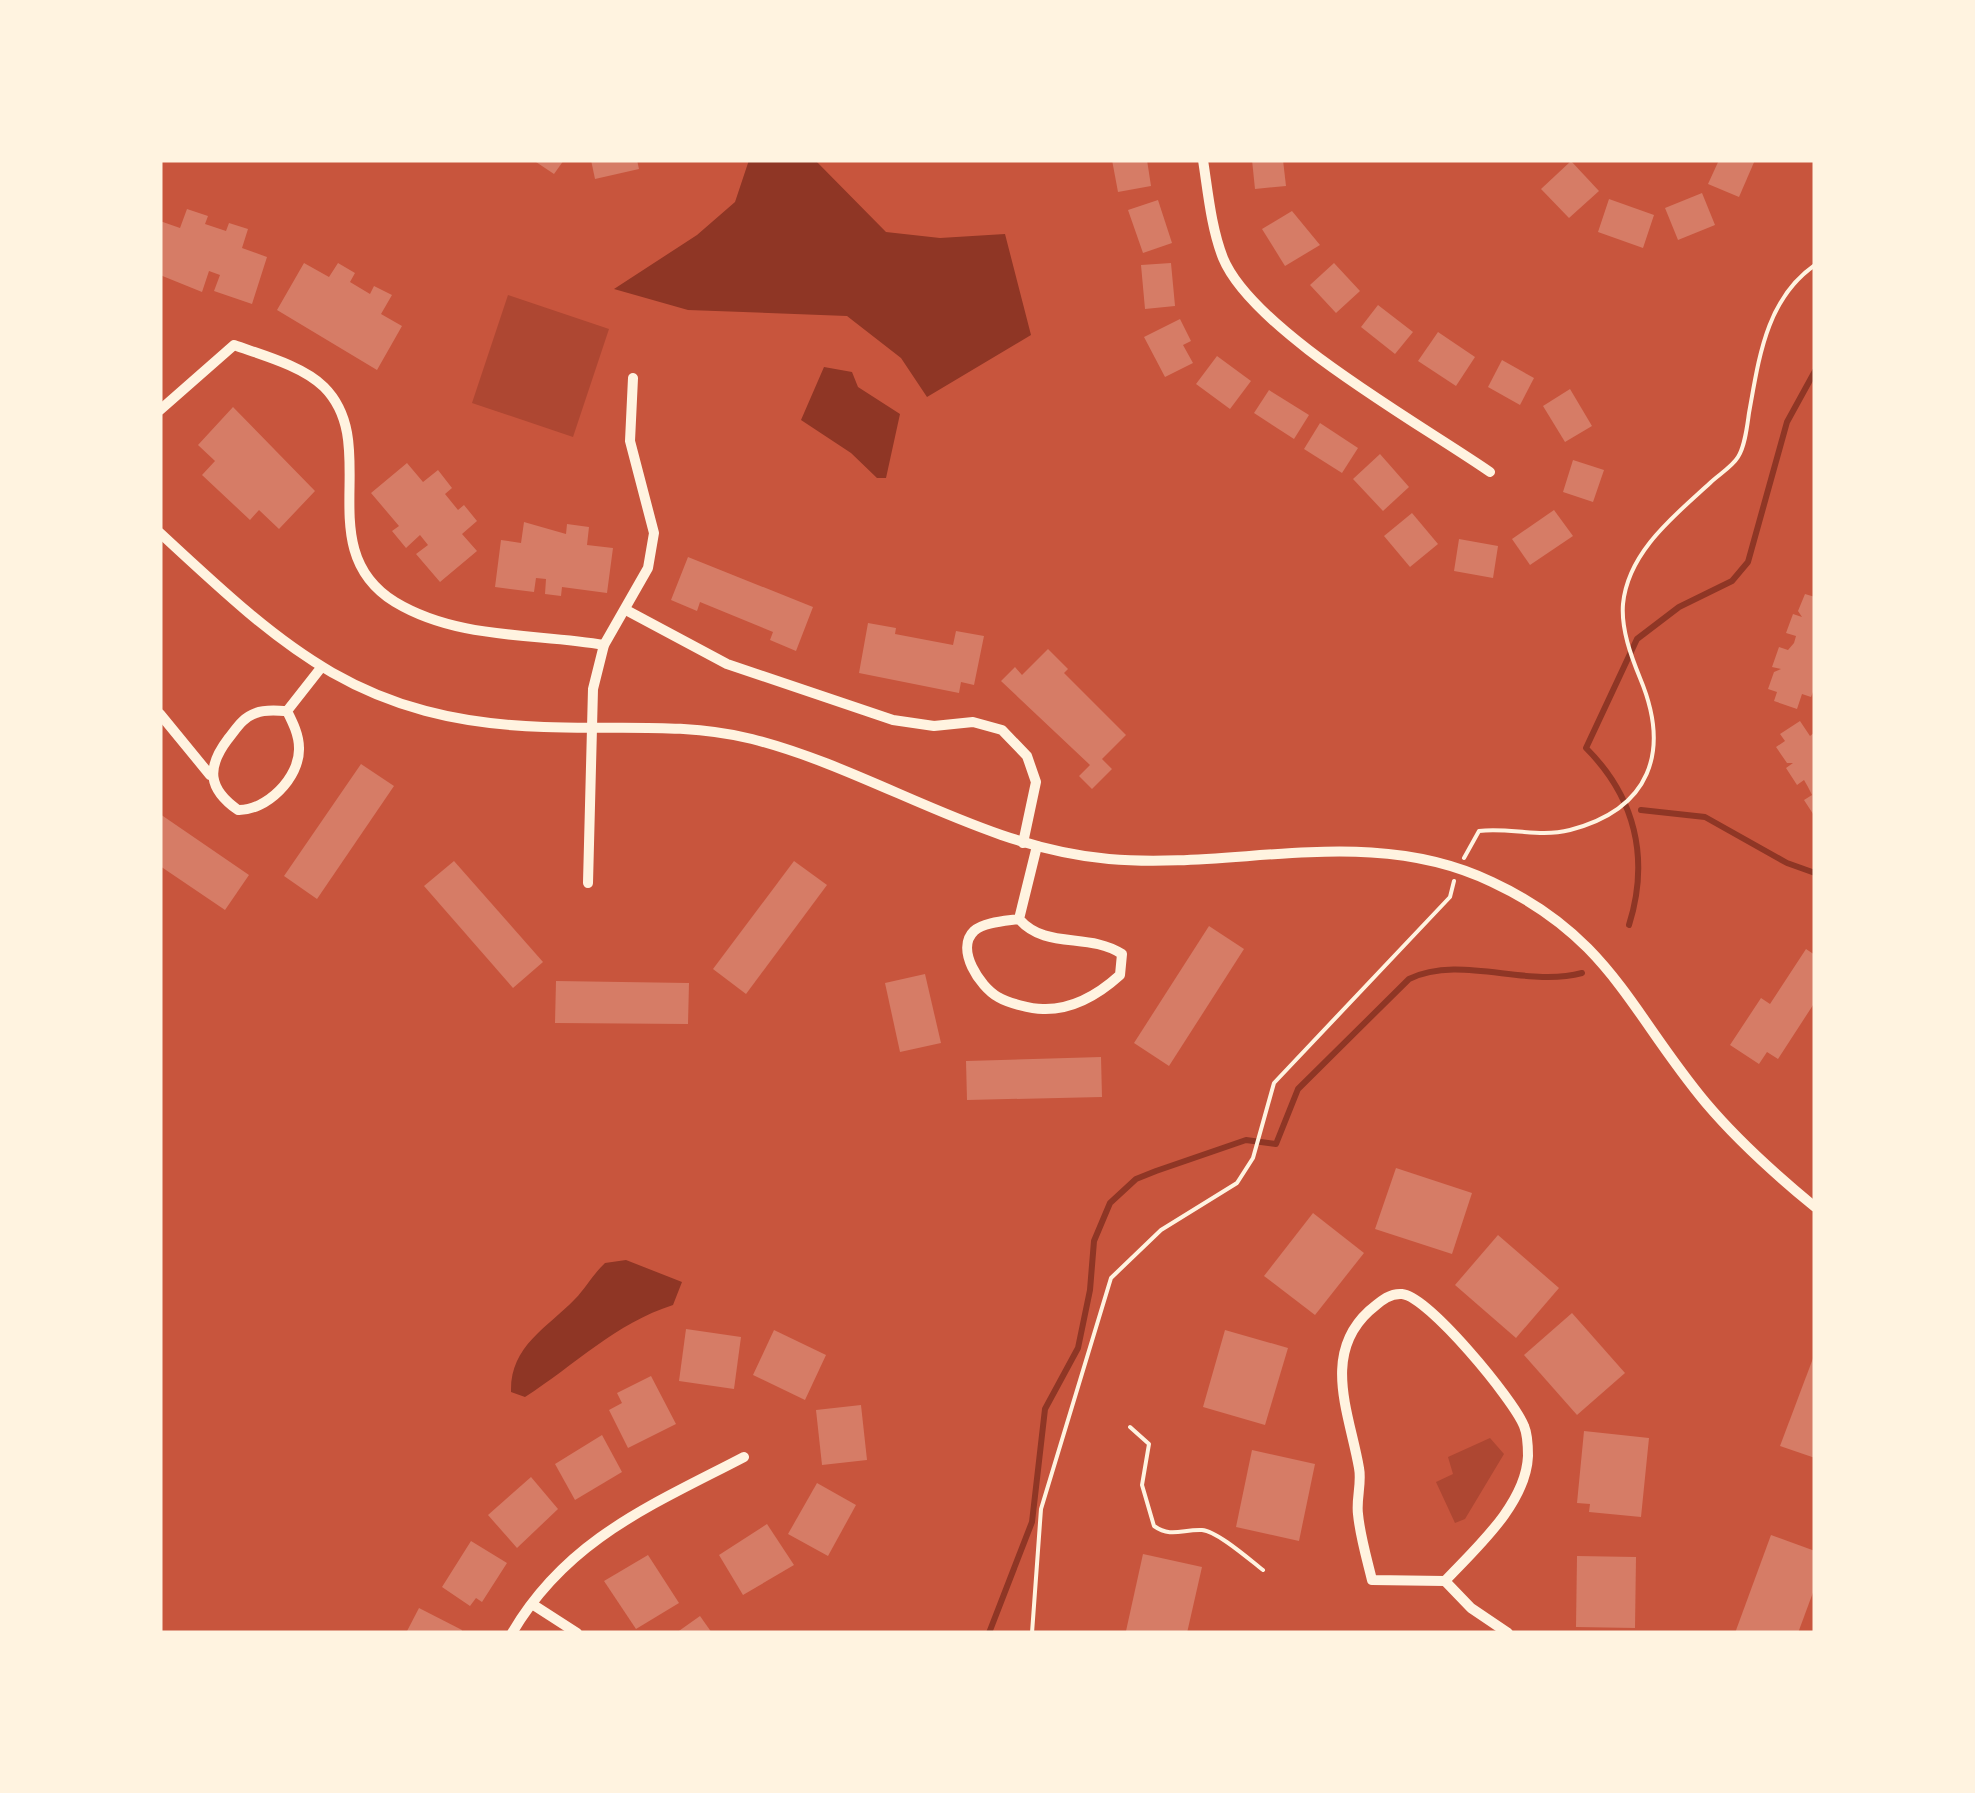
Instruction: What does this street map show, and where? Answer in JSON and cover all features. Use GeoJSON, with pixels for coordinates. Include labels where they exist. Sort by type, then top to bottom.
{"type":"FeatureCollection","features":[{"type":"Feature","properties":{"kind":"street"},"geometry":{"type":"LineString","coordinates":[[1203,160],[1223,258],[1245,296],[1294,339],[1490,472]]}},
{"type":"Feature","properties":{"kind":"street"},"geometry":{"type":"LineString","coordinates":[[160,410],[234,345],[320,383],[338,403],[346,427],[347,517],[353,546],[380,591],[435,619],[492,634],[604,646]]}},
{"type":"Feature","properties":{"kind":"street"},"geometry":{"type":"LineString","coordinates":[[588,883],[595,728],[591,704],[604,646],[648,568],[654,533],[630,440],[632,378]]}},
{"type":"Feature","properties":{"kind":"street"},"geometry":{"type":"LineString","coordinates":[[160,533],[260,623],[320,669],[438,717],[508,726],[690,729],[752,740],[1037,846],[1135,861],[1372,851],[1424,859],[1492,881],[1535,905],[1596,954],[1614,973],[1704,1100],[1755,1156],[1815,1207]]}},
{"type":"Feature","properties":{"kind":"street"},"geometry":{"type":"LineString","coordinates":[[626,610],[727,664],[893,720],[934,726],[973,722],[1002,730],[1027,756],[1036,782],[1023,842]]}},
{"type":"Feature","properties":{"kind":"street"},"geometry":{"type":"LineString","coordinates":[[287,710],[320,669]]}},
{"type":"Feature","properties":{"kind":"street"},"geometry":{"type":"LineString","coordinates":[[211,776],[217,753],[244,718],[262,710],[287,710]]}},
{"type":"Feature","properties":{"kind":"street"},"geometry":{"type":"LineString","coordinates":[[160,714],[211,776],[215,788],[238,810],[254,811],[297,764],[297,733],[287,710]]}},
{"type":"Feature","properties":{"kind":"street"},"geometry":{"type":"LineString","coordinates":[[1019,919],[1037,846]]}},
{"type":"Feature","properties":{"kind":"street"},"geometry":{"type":"LineString","coordinates":[[1019,919],[1032,934],[1110,946],[1122,954],[1120,975],[1099,994],[1061,1007],[1040,1010],[997,996],[974,972],[967,948],[970,935],[978,927],[1019,919]]}},
{"type":"Feature","properties":{"kind":"street"},"geometry":{"type":"LineString","coordinates":[[1445,1580],[1515,1494],[1528,1456],[1525,1427],[1492,1379],[1447,1330],[1417,1299],[1402,1294],[1386,1297],[1365,1315],[1350,1334],[1342,1362],[1346,1420],[1360,1472],[1358,1515],[1372,1580],[1445,1580],[1471,1608],[1508,1633]]}},
{"type":"Feature","properties":{"kind":"street"},"geometry":{"type":"LineString","coordinates":[[512,1633],[560,1568],[600,1535],[744,1457]]}},
{"type":"Feature","properties":{"kind":"street"},"geometry":{"type":"LineString","coordinates":[[532,1604],[577,1633]]}},
{"type":"Feature","properties":{"kind":"path"},"geometry":{"type":"LineString","coordinates":[[1467,852],[1479,832],[1546,834],[1572,830],[1614,811],[1641,789],[1650,772],[1652,748],[1647,704],[1632,664],[1623,605],[1634,568],[1652,539],[1737,458],[1772,316],[1786,290],[1815,265]]}},
{"type":"Feature","properties":{"kind":"path"},"geometry":{"type":"LineString","coordinates":[[1032,1633],[1041,1509],[1110,1278],[1161,1230],[1237,1183],[1254,1154],[1274,1083],[1308,1042],[1450,898],[1453,884]]}},
{"type":"Feature","properties":{"kind":"path"},"geometry":{"type":"LineString","coordinates":[[1130,1426],[1149,1444],[1142,1485],[1154,1526],[1165,1533],[1214,1533],[1262,1570]]}},
{"type":"Feature","properties":{"kind":"shaded area"},"geometry":{"type":"Polygon","coordinates":[[[749,160],[815,160],[886,232],[940,238],[1005,234],[1031,335],[927,397],[901,358],[847,316],[688,310],[614,289],[697,235],[735,202],[749,160]]]}},
{"type":"Feature","properties":{"kind":"shaded area"},"geometry":{"type":"Polygon","coordinates":[[[508,295],[609,329],[573,437],[472,403],[508,295]]]}},
{"type":"Feature","properties":{"kind":"shaded area"},"geometry":{"type":"Polygon","coordinates":[[[824,367],[852,372],[858,387],[900,414],[886,478],[877,478],[851,453],[801,420],[824,367]]]}},
{"type":"Feature","properties":{"kind":"shaded area"},"geometry":{"type":"Polygon","coordinates":[[[626,1260],[682,1282],[673,1305],[633,1322],[525,1397],[511,1392],[516,1362],[523,1350],[605,1263],[626,1260]]]}},
{"type":"Feature","properties":{"kind":"shaded area"},"geometry":{"type":"Polygon","coordinates":[[[1490,1438],[1504,1454],[1465,1519],[1455,1523],[1436,1482],[1453,1474],[1448,1457],[1490,1438]]]}},
{"type":"Feature","properties":{"kind":"building"},"geometry":{"type":"Polygon","coordinates":[[[533,160],[564,160],[554,174],[533,160]]]}},
{"type":"Feature","properties":{"kind":"building"},"geometry":{"type":"Polygon","coordinates":[[[591,160],[637,160],[639,169],[595,179],[591,160]]]}},
{"type":"Feature","properties":{"kind":"building"},"geometry":{"type":"Polygon","coordinates":[[[1112,160],[1147,160],[1151,186],[1118,192],[1112,160]]]}},
{"type":"Feature","properties":{"kind":"building"},"geometry":{"type":"Polygon","coordinates":[[[1252,160],[1283,160],[1286,186],[1255,189],[1252,160]]]}},
{"type":"Feature","properties":{"kind":"building"},"geometry":{"type":"Polygon","coordinates":[[[1719,160],[1755,160],[1739,197],[1708,184],[1719,160]]]}},
{"type":"Feature","properties":{"kind":"building"},"geometry":{"type":"Polygon","coordinates":[[[1571,161],[1599,191],[1569,218],[1541,189],[1571,161]]]}},
{"type":"Feature","properties":{"kind":"building"},"geometry":{"type":"Polygon","coordinates":[[[1702,193],[1715,225],[1678,240],[1665,208],[1702,193]]]}},
{"type":"Feature","properties":{"kind":"building"},"geometry":{"type":"Polygon","coordinates":[[[1609,199],[1654,215],[1643,248],[1598,232],[1609,199]]]}},
{"type":"Feature","properties":{"kind":"building"},"geometry":{"type":"Polygon","coordinates":[[[1158,200],[1172,243],[1143,253],[1128,210],[1158,200]]]}},
{"type":"Feature","properties":{"kind":"building"},"geometry":{"type":"Polygon","coordinates":[[[187,209],[208,216],[205,224],[226,231],[229,223],[248,229],[242,248],[267,257],[252,304],[214,291],[220,275],[209,271],[202,292],[160,275],[160,221],[180,228],[187,209]]]}},
{"type":"Feature","properties":{"kind":"building"},"geometry":{"type":"Polygon","coordinates":[[[1292,211],[1320,245],[1285,266],[1262,229],[1292,211]]]}},
{"type":"Feature","properties":{"kind":"building"},"geometry":{"type":"Polygon","coordinates":[[[304,263],[329,277],[338,263],[355,273],[350,282],[370,294],[374,286],[392,295],[381,314],[402,326],[377,370],[277,310],[304,263]]]}},
{"type":"Feature","properties":{"kind":"building"},"geometry":{"type":"Polygon","coordinates":[[[1171,263],[1175,306],[1145,309],[1141,265],[1171,263]]]}},
{"type":"Feature","properties":{"kind":"building"},"geometry":{"type":"Polygon","coordinates":[[[1334,263],[1360,291],[1336,313],[1310,285],[1334,263]]]}},
{"type":"Feature","properties":{"kind":"building"},"geometry":{"type":"Polygon","coordinates":[[[1378,305],[1413,332],[1395,354],[1361,327],[1378,305]]]}},
{"type":"Feature","properties":{"kind":"building"},"geometry":{"type":"Polygon","coordinates":[[[1180,319],[1191,341],[1183,345],[1193,363],[1165,377],[1144,337],[1180,319]]]}},
{"type":"Feature","properties":{"kind":"building"},"geometry":{"type":"Polygon","coordinates":[[[1438,332],[1475,357],[1456,386],[1418,361],[1438,332]]]}},
{"type":"Feature","properties":{"kind":"building"},"geometry":{"type":"Polygon","coordinates":[[[1217,356],[1251,381],[1230,409],[1196,384],[1217,356]]]}},
{"type":"Feature","properties":{"kind":"building"},"geometry":{"type":"Polygon","coordinates":[[[1502,360],[1534,378],[1520,405],[1488,387],[1502,360]]]}},
{"type":"Feature","properties":{"kind":"building"},"geometry":{"type":"Polygon","coordinates":[[[1570,389],[1592,426],[1565,442],[1543,406],[1570,389]]]}},
{"type":"Feature","properties":{"kind":"building"},"geometry":{"type":"Polygon","coordinates":[[[1269,390],[1309,415],[1294,439],[1254,413],[1269,390]]]}},
{"type":"Feature","properties":{"kind":"building"},"geometry":{"type":"Polygon","coordinates":[[[233,407],[315,491],[279,529],[259,510],[250,520],[202,475],[215,461],[198,445],[233,407]]]}},
{"type":"Feature","properties":{"kind":"building"},"geometry":{"type":"Polygon","coordinates":[[[1320,423],[1358,448],[1342,473],[1304,449],[1320,423]]]}},
{"type":"Feature","properties":{"kind":"building"},"geometry":{"type":"Polygon","coordinates":[[[1380,454],[1409,487],[1383,511],[1353,479],[1380,454]]]}},
{"type":"Feature","properties":{"kind":"building"},"geometry":{"type":"Polygon","coordinates":[[[1573,460],[1604,470],[1593,502],[1563,492],[1573,460]]]}},
{"type":"Feature","properties":{"kind":"building"},"geometry":{"type":"Polygon","coordinates":[[[407,463],[423,482],[438,470],[452,488],[445,494],[458,510],[464,505],[477,521],[462,534],[477,551],[440,582],[416,554],[428,545],[420,535],[406,548],[392,531],[399,526],[371,493],[407,463]]]}},
{"type":"Feature","properties":{"kind":"building"},"geometry":{"type":"Polygon","coordinates":[[[1554,510],[1573,536],[1530,565],[1512,539],[1554,510]]]}},
{"type":"Feature","properties":{"kind":"building"},"geometry":{"type":"Polygon","coordinates":[[[1412,513],[1438,544],[1410,567],[1384,536],[1412,513]]]}},
{"type":"Feature","properties":{"kind":"building"},"geometry":{"type":"Polygon","coordinates":[[[524,522],[566,534],[567,524],[589,527],[587,545],[613,548],[607,593],[562,587],[561,596],[545,594],[546,579],[536,578],[534,592],[495,587],[501,540],[521,543],[524,522]]]}},
{"type":"Feature","properties":{"kind":"building"},"geometry":{"type":"Polygon","coordinates":[[[1459,539],[1498,546],[1493,578],[1454,571],[1459,539]]]}},
{"type":"Feature","properties":{"kind":"building"},"geometry":{"type":"Polygon","coordinates":[[[688,557],[813,607],[796,651],[770,640],[773,632],[700,602],[697,611],[671,600],[688,557]]]}},
{"type":"Feature","properties":{"kind":"building"},"geometry":{"type":"Polygon","coordinates":[[[1805,594],[1815,597],[1815,687],[1811,697],[1802,694],[1797,709],[1774,701],[1777,692],[1768,689],[1774,672],[1781,669],[1772,667],[1779,647],[1788,650],[1794,643],[1796,636],[1786,633],[1793,614],[1802,617],[1798,611],[1805,594]]]}},
{"type":"Feature","properties":{"kind":"building"},"geometry":{"type":"Polygon","coordinates":[[[868,623],[896,628],[895,634],[953,645],[956,631],[984,636],[974,685],[961,682],[959,693],[859,673],[868,623]]]}},
{"type":"Feature","properties":{"kind":"building"},"geometry":{"type":"Polygon","coordinates":[[[1048,649],[1068,669],[1064,673],[1126,735],[1102,759],[1112,769],[1092,789],[1079,776],[1090,765],[1001,681],[1015,667],[1022,675],[1048,649]]]}},
{"type":"Feature","properties":{"kind":"building"},"geometry":{"type":"Polygon","coordinates":[[[1800,721],[1810,736],[1815,732],[1815,817],[1804,800],[1812,795],[1808,787],[1804,780],[1797,785],[1786,768],[1793,763],[1787,763],[1776,747],[1785,741],[1780,734],[1800,721]]]}},
{"type":"Feature","properties":{"kind":"building"},"geometry":{"type":"Polygon","coordinates":[[[361,764],[394,786],[317,899],[284,876],[361,764]]]}},
{"type":"Feature","properties":{"kind":"building"},"geometry":{"type":"Polygon","coordinates":[[[160,814],[249,875],[225,910],[160,866],[160,814]]]}},
{"type":"Feature","properties":{"kind":"building"},"geometry":{"type":"Polygon","coordinates":[[[454,861],[543,962],[513,988],[424,886],[454,861]]]}},
{"type":"Feature","properties":{"kind":"building"},"geometry":{"type":"Polygon","coordinates":[[[794,861],[827,885],[746,994],[713,969],[794,861]]]}},
{"type":"Feature","properties":{"kind":"building"},"geometry":{"type":"Polygon","coordinates":[[[1209,926],[1244,949],[1169,1066],[1134,1043],[1209,926]]]}},
{"type":"Feature","properties":{"kind":"building"},"geometry":{"type":"Polygon","coordinates":[[[1806,949],[1815,955],[1815,1002],[1778,1059],[1767,1052],[1759,1064],[1730,1045],[1761,998],[1770,1004],[1806,949]]]}},
{"type":"Feature","properties":{"kind":"building"},"geometry":{"type":"Polygon","coordinates":[[[925,974],[941,1043],[900,1052],[885,983],[925,974]]]}},
{"type":"Feature","properties":{"kind":"building"},"geometry":{"type":"Polygon","coordinates":[[[556,981],[689,983],[688,1024],[555,1023],[556,981]]]}},
{"type":"Feature","properties":{"kind":"building"},"geometry":{"type":"Polygon","coordinates":[[[1101,1057],[1102,1097],[967,1100],[966,1061],[1101,1057]]]}},
{"type":"Feature","properties":{"kind":"building"},"geometry":{"type":"Polygon","coordinates":[[[1396,1168],[1472,1193],[1452,1254],[1375,1229],[1396,1168]]]}},
{"type":"Feature","properties":{"kind":"building"},"geometry":{"type":"Polygon","coordinates":[[[1313,1213],[1364,1253],[1315,1315],[1264,1276],[1313,1213]]]}},
{"type":"Feature","properties":{"kind":"building"},"geometry":{"type":"Polygon","coordinates":[[[1498,1235],[1559,1288],[1516,1338],[1455,1285],[1498,1235]]]}},
{"type":"Feature","properties":{"kind":"building"},"geometry":{"type":"Polygon","coordinates":[[[1572,1313],[1625,1373],[1577,1415],[1524,1355],[1572,1313]]]}},
{"type":"Feature","properties":{"kind":"building"},"geometry":{"type":"Polygon","coordinates":[[[686,1329],[741,1337],[734,1389],[679,1381],[686,1329]]]}},
{"type":"Feature","properties":{"kind":"building"},"geometry":{"type":"Polygon","coordinates":[[[774,1330],[826,1355],[805,1400],[753,1375],[774,1330]]]}},
{"type":"Feature","properties":{"kind":"building"},"geometry":{"type":"Polygon","coordinates":[[[1225,1330],[1288,1348],[1265,1425],[1203,1407],[1225,1330]]]}},
{"type":"Feature","properties":{"kind":"building"},"geometry":{"type":"Polygon","coordinates":[[[1815,1353],[1815,1458],[1780,1446],[1815,1353]]]}},
{"type":"Feature","properties":{"kind":"building"},"geometry":{"type":"Polygon","coordinates":[[[651,1376],[676,1424],[628,1448],[609,1410],[622,1403],[617,1393],[651,1376]]]}},
{"type":"Feature","properties":{"kind":"building"},"geometry":{"type":"Polygon","coordinates":[[[861,1405],[867,1460],[822,1465],[816,1410],[861,1405]]]}},
{"type":"Feature","properties":{"kind":"building"},"geometry":{"type":"Polygon","coordinates":[[[1584,1431],[1649,1438],[1641,1517],[1589,1512],[1590,1504],[1577,1503],[1584,1431]]]}},
{"type":"Feature","properties":{"kind":"building"},"geometry":{"type":"Polygon","coordinates":[[[602,1435],[622,1472],[575,1500],[555,1464],[602,1435]]]}},
{"type":"Feature","properties":{"kind":"building"},"geometry":{"type":"Polygon","coordinates":[[[1252,1450],[1315,1464],[1299,1541],[1236,1527],[1252,1450]]]}},
{"type":"Feature","properties":{"kind":"building"},"geometry":{"type":"Polygon","coordinates":[[[531,1477],[558,1509],[517,1548],[488,1515],[531,1477]]]}},
{"type":"Feature","properties":{"kind":"building"},"geometry":{"type":"Polygon","coordinates":[[[817,1483],[856,1505],[828,1556],[788,1534],[817,1483]]]}},
{"type":"Feature","properties":{"kind":"building"},"geometry":{"type":"Polygon","coordinates":[[[767,1524],[794,1565],[743,1595],[719,1555],[767,1524]]]}},
{"type":"Feature","properties":{"kind":"building"},"geometry":{"type":"Polygon","coordinates":[[[1771,1535],[1815,1551],[1815,1587],[1798,1633],[1735,1633],[1771,1535]]]}},
{"type":"Feature","properties":{"kind":"building"},"geometry":{"type":"Polygon","coordinates":[[[471,1541],[507,1563],[482,1602],[476,1598],[470,1606],[442,1587],[471,1541]]]}},
{"type":"Feature","properties":{"kind":"building"},"geometry":{"type":"Polygon","coordinates":[[[1143,1554],[1202,1567],[1187,1633],[1126,1631],[1143,1554]]]}},
{"type":"Feature","properties":{"kind":"building"},"geometry":{"type":"Polygon","coordinates":[[[648,1555],[679,1603],[636,1629],[604,1581],[648,1555]]]}},
{"type":"Feature","properties":{"kind":"building"},"geometry":{"type":"Polygon","coordinates":[[[1577,1556],[1636,1557],[1635,1628],[1576,1627],[1577,1556]]]}},
{"type":"Feature","properties":{"kind":"building"},"geometry":{"type":"Polygon","coordinates":[[[419,1608],[462,1630],[461,1633],[406,1633],[419,1608]]]}},
{"type":"Feature","properties":{"kind":"building"},"geometry":{"type":"Polygon","coordinates":[[[700,1616],[712,1633],[676,1633],[700,1616]]]}},
{"type":"Feature","properties":{"kind":"waterway"},"geometry":{"type":"LineString","coordinates":[[1629,925],[1638,876],[1634,830],[1616,787],[1586,748],[1637,639],[1679,607],[1732,581],[1748,562],[1787,422],[1815,371]]}},
{"type":"Feature","properties":{"kind":"waterway"},"geometry":{"type":"LineString","coordinates":[[1641,810],[1705,817],[1787,863],[1815,873]]}},
{"type":"Feature","properties":{"kind":"waterway"},"geometry":{"type":"LineString","coordinates":[[989,1633],[1032,1522],[1045,1409],[1078,1348],[1090,1290],[1094,1241],[1110,1203],[1136,1179],[1156,1171],[1246,1140],[1276,1144],[1298,1089],[1409,979],[1450,970],[1539,977],[1582,973]]}}]}
